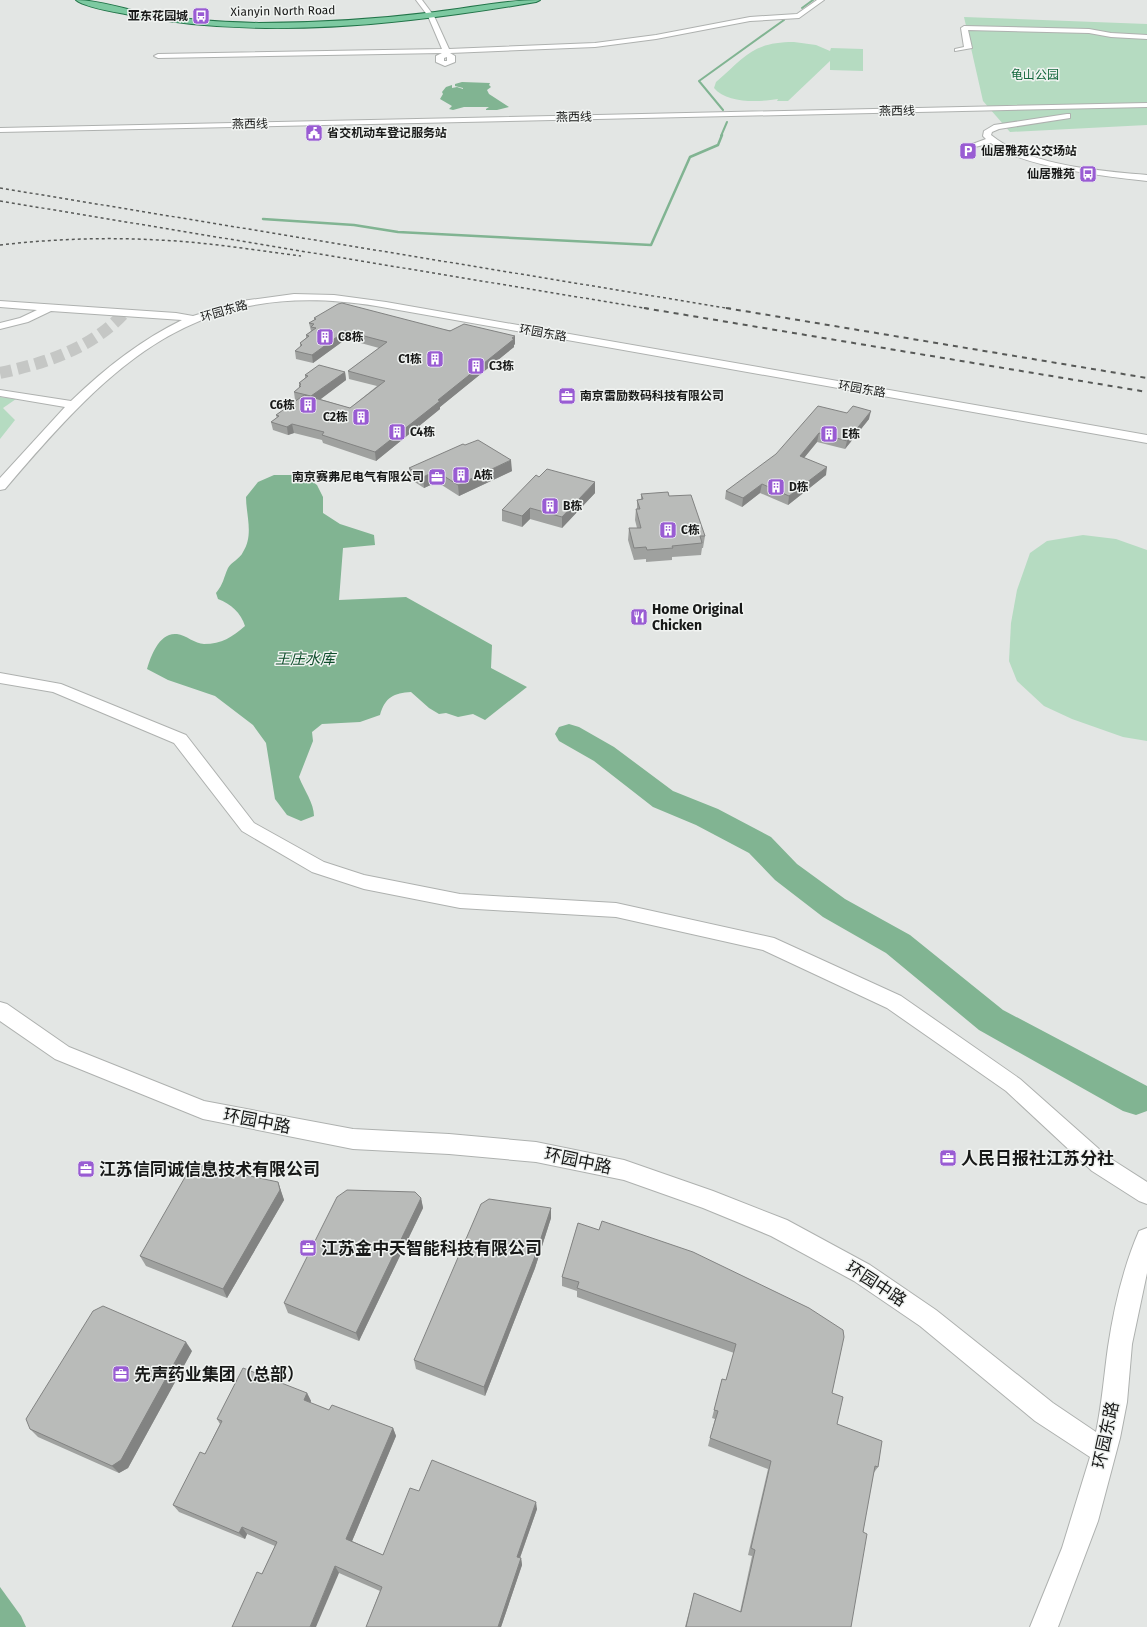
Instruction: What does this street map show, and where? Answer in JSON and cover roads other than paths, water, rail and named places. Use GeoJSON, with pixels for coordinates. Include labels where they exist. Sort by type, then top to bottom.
{"type":"FeatureCollection","features":[{"type":"Feature","properties":{"kind":"main road","name":"Xianyin North Road"},"geometry":{"type":"LineString","coordinates":[[80,0],[112,9],[148,16],[239,24],[304,24],[430,14],[536,0]]}},
{"type":"Feature","properties":{"kind":"main road","name":"Xianyin North Road"},"geometry":{"type":"LineString","coordinates":[[101,0],[167,14],[261,21],[430,14],[515,0]]}},
{"type":"Feature","properties":{"kind":"street"},"geometry":{"type":"LineString","coordinates":[[419,0],[430,14],[446,53]]}},
{"type":"Feature","properties":{"kind":"street"},"geometry":{"type":"LineString","coordinates":[[158,56],[446,53],[595,45],[656,37],[750,19],[799,16],[821,0]]}},
{"type":"Feature","properties":{"kind":"street"},"geometry":{"type":"LineString","coordinates":[[958,50],[968,48],[963,25],[1074,31],[1147,37]]}},
{"type":"Feature","properties":{"kind":"street"},"geometry":{"type":"LineString","coordinates":[[1089,105],[1084,112],[1077,115],[997,127],[988,130],[987,136],[990,141],[1019,154],[1038,160],[1092,172],[1147,178]]}},
{"type":"Feature","properties":{"kind":"street","name":"燕西线"},"geometry":{"type":"LineString","coordinates":[[0,130],[1089,105],[1147,105]]}},
{"type":"Feature","properties":{"kind":"street"},"geometry":{"type":"LineString","coordinates":[[971,146],[990,141]]}},
{"type":"Feature","properties":{"kind":"street","name":"环园东路"},"geometry":{"type":"LineString","coordinates":[[0,486],[49,430],[75,405],[103,379],[157,338],[194,319],[221,310],[262,300],[313,297],[356,300],[1147,439]]}},
{"type":"Feature","properties":{"kind":"street"},"geometry":{"type":"LineString","coordinates":[[0,304],[176,316],[194,319]]}},
{"type":"Feature","properties":{"kind":"street"},"geometry":{"type":"LineString","coordinates":[[0,326],[29,318],[50,308]]}},
{"type":"Feature","properties":{"kind":"street"},"geometry":{"type":"LineString","coordinates":[[0,393],[75,405]]}},
{"type":"Feature","properties":{"kind":"street"},"geometry":{"type":"LineString","coordinates":[[0,678],[56,688],[180,739],[248,827],[318,867],[364,882],[460,901],[616,910],[767,943],[894,1002],[1013,1085],[1100,1164],[1147,1194]]}},
{"type":"Feature","properties":{"kind":"street","name":"环园中路"},"geometry":{"type":"LineString","coordinates":[[0,1010],[62,1053],[203,1110],[353,1139],[449,1144],[536,1152],[624,1170],[704,1198],[779,1228],[862,1273],[928,1318],[1044,1412],[1103,1451]]}},
{"type":"Feature","properties":{"kind":"street","name":"环园东路"},"geometry":{"type":"LineString","coordinates":[[1044,1627],[1066,1575],[1093,1491],[1112,1411],[1122,1336],[1139,1260],[1147,1239]]}},
{"type":"Feature","properties":{"kind":"water"},"geometry":{"type":"Polygon","coordinates":[[[462,82],[490,83],[489,85],[491,87],[487,90],[489,94],[509,107],[497,110],[486,110],[489,107],[464,107],[453,110],[449,109],[452,106],[440,99],[443,94],[442,92],[446,87],[452,85],[452,88],[457,87],[463,89],[455,86],[455,84],[462,82]]]}},
{"type":"Feature","properties":{"kind":"water","name":"王庄水库"},"geometry":{"type":"Polygon","coordinates":[[[274,475],[303,475],[317,485],[323,497],[323,513],[340,524],[374,535],[375,545],[343,548],[339,600],[406,597],[492,645],[491,668],[527,687],[485,720],[473,714],[458,717],[446,713],[439,714],[429,708],[411,692],[400,693],[391,697],[385,704],[380,715],[360,722],[322,724],[312,732],[313,741],[299,777],[311,801],[314,816],[301,821],[287,815],[275,799],[266,743],[253,725],[215,696],[168,680],[147,669],[157,646],[165,637],[171,634],[180,635],[201,644],[210,644],[226,639],[245,626],[238,613],[231,606],[218,599],[216,593],[222,584],[228,568],[242,554],[248,539],[249,525],[246,497],[258,482],[274,475]]]}},
{"type":"Feature","properties":{"kind":"water"},"geometry":{"type":"Polygon","coordinates":[[[0,1587],[21,1616],[26,1627],[0,1627],[0,1587]]]}},
{"type":"Feature","properties":{"kind":"waterway"},"geometry":{"type":"LineString","coordinates":[[802,8],[813,0]]}},
{"type":"Feature","properties":{"kind":"waterway"},"geometry":{"type":"LineString","coordinates":[[723,110],[699,81],[784,20]]}},
{"type":"Feature","properties":{"kind":"waterway"},"geometry":{"type":"LineString","coordinates":[[721,136],[727,122]]}},
{"type":"Feature","properties":{"kind":"waterway"},"geometry":{"type":"LineString","coordinates":[[263,219],[354,225],[398,232],[651,245],[690,157],[718,145],[722,135]]}},
{"type":"Feature","properties":{"kind":"waterway"},"geometry":{"type":"LineString","coordinates":[[569,734],[604,754],[663,799],[707,817],[760,845],[786,872],[834,908],[898,944],[991,1020],[1069,1064],[1136,1099]]}},
{"type":"Feature","properties":{"kind":"tunnel"},"geometry":{"type":"LineString","coordinates":[[0,373],[51,359],[68,352],[98,335],[112,325],[125,312]]}},
{"type":"Feature","properties":{"kind":"railway"},"geometry":{"type":"LineString","coordinates":[[0,188],[732,309]]}},
{"type":"Feature","properties":{"kind":"railway"},"geometry":{"type":"LineString","coordinates":[[0,201],[648,309]]}},
{"type":"Feature","properties":{"kind":"railway"},"geometry":{"type":"LineString","coordinates":[[0,245],[79,239],[138,239],[212,244],[301,256]]}},
{"type":"Feature","properties":{"kind":"railway"},"geometry":{"type":"LineString","coordinates":[[726,308],[1147,378]]}},
{"type":"Feature","properties":{"kind":"railway"},"geometry":{"type":"LineString","coordinates":[[648,309],[1147,392]]}},
{"type":"Feature","properties":{"kind":"place","name":"亚东花园城"},"geometry":{"type":"Point","coordinates":[201,16]}},
{"type":"Feature","properties":{"kind":"place","name":"省交机动车登记服务站"},"geometry":{"type":"Point","coordinates":[314,133]}},
{"type":"Feature","properties":{"kind":"place","name":"仙居雅苑公交场站"},"geometry":{"type":"Point","coordinates":[968,151]}},
{"type":"Feature","properties":{"kind":"place","name":"仙居雅苑"},"geometry":{"type":"Point","coordinates":[1088,174]}},
{"type":"Feature","properties":{"kind":"place","name":"C8栋"},"geometry":{"type":"Point","coordinates":[325,337]}},
{"type":"Feature","properties":{"kind":"place","name":"C1栋"},"geometry":{"type":"Point","coordinates":[435,359]}},
{"type":"Feature","properties":{"kind":"place","name":"C3栋"},"geometry":{"type":"Point","coordinates":[476,366]}},
{"type":"Feature","properties":{"kind":"place","name":"南京雷励数码科技有限公司"},"geometry":{"type":"Point","coordinates":[567,396]}},
{"type":"Feature","properties":{"kind":"place","name":"C6栋"},"geometry":{"type":"Point","coordinates":[308,405]}},
{"type":"Feature","properties":{"kind":"place","name":"C2栋"},"geometry":{"type":"Point","coordinates":[361,417]}},
{"type":"Feature","properties":{"kind":"place","name":"C4栋"},"geometry":{"type":"Point","coordinates":[397,432]}},
{"type":"Feature","properties":{"kind":"place","name":"E栋"},"geometry":{"type":"Point","coordinates":[829,434]}},
{"type":"Feature","properties":{"kind":"place","name":"A栋"},"geometry":{"type":"Point","coordinates":[461,475]}},
{"type":"Feature","properties":{"kind":"place","name":"南京赛弗尼电气有限公司"},"geometry":{"type":"Point","coordinates":[437,477]}},
{"type":"Feature","properties":{"kind":"place","name":"D栋"},"geometry":{"type":"Point","coordinates":[776,487]}},
{"type":"Feature","properties":{"kind":"place","name":"B栋"},"geometry":{"type":"Point","coordinates":[550,506]}},
{"type":"Feature","properties":{"kind":"place","name":"C栋"},"geometry":{"type":"Point","coordinates":[668,530]}},
{"type":"Feature","properties":{"kind":"place","name":"Home Original Chicken"},"geometry":{"type":"Point","coordinates":[639,617]}},
{"type":"Feature","properties":{"kind":"place","name":"人民日报社江苏分社"},"geometry":{"type":"Point","coordinates":[948,1158]}},
{"type":"Feature","properties":{"kind":"place","name":"江苏信同诚信息技术有限公司"},"geometry":{"type":"Point","coordinates":[86,1169]}},
{"type":"Feature","properties":{"kind":"place","name":"江苏金中天智能科技有限公司"},"geometry":{"type":"Point","coordinates":[308,1248]}},
{"type":"Feature","properties":{"kind":"place","name":"先声药业集团（总部）"},"geometry":{"type":"Point","coordinates":[121,1374]}},
{"type":"Feature","properties":{"kind":"park label","name":"龟山公园"},"geometry":{"type":"Point","coordinates":[1035,75]}}]}
